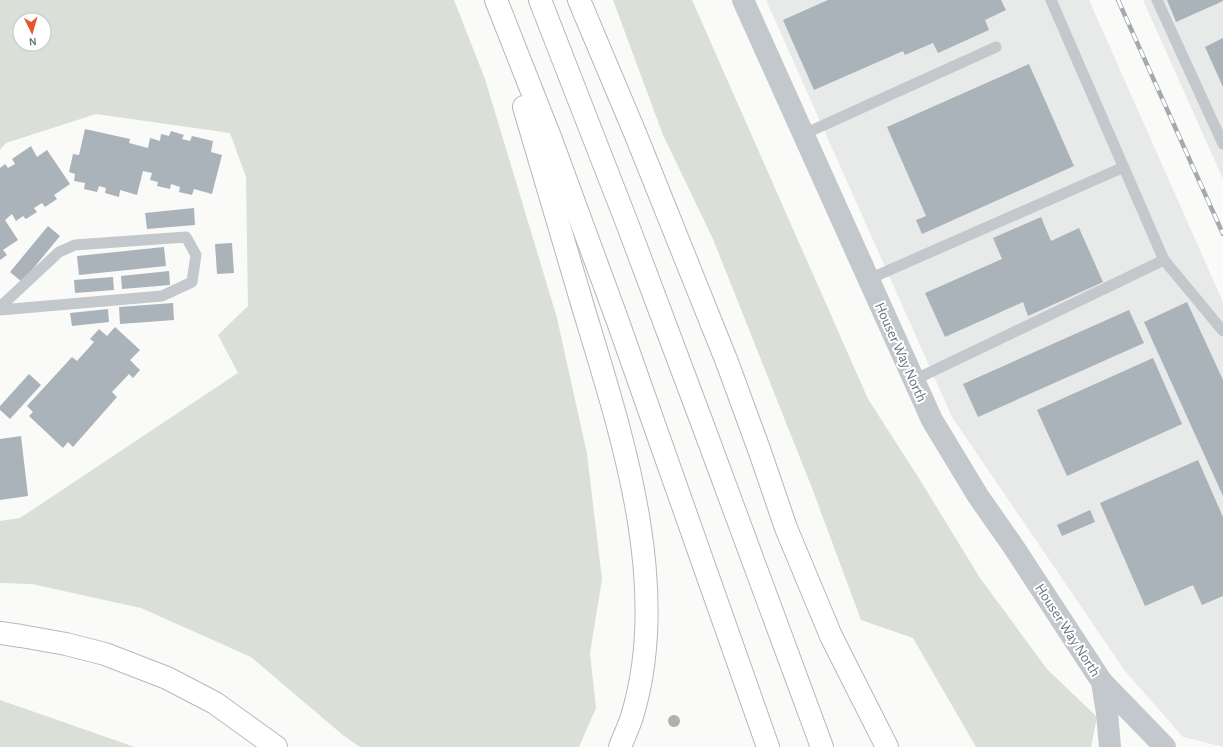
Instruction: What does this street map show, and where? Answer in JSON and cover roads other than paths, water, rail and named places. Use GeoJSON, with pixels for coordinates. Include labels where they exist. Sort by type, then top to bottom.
{"type":"FeatureCollection","features":[{"type":"Feature","properties":{"kind":"main road"},"geometry":{"type":"LineString","coordinates":[[493,0],[606,383],[630,476],[639,521],[646,571],[648,626],[643,669],[633,714],[620,747]]}},
{"type":"Feature","properties":{"kind":"main road"},"geometry":{"type":"LineString","coordinates":[[496,0],[550,137],[617,319],[768,747]]}},
{"type":"Feature","properties":{"kind":"main road"},"geometry":{"type":"LineString","coordinates":[[540,0],[624,216],[822,747]]}},
{"type":"Feature","properties":{"kind":"main road"},"geometry":{"type":"LineString","coordinates":[[579,0],[635,133],[727,362],[786,528],[831,636],[887,747]]}},
{"type":"Feature","properties":{"kind":"main road"},"geometry":{"type":"LineString","coordinates":[[0,633],[66,644],[105,654],[167,678],[215,703],[276,747]]}},
{"type":"Feature","properties":{"kind":"street","name":"Houser Way North"},"geometry":{"type":"LineString","coordinates":[[743,0],[932,420],[974,489],[1102,682],[1166,747]]}},
{"type":"Feature","properties":{"kind":"street","name":"Houser Way North"},"geometry":{"type":"LineString","coordinates":[[1102,682],[1110,747]]}},
{"type":"Feature","properties":{"kind":"lane"},"geometry":{"type":"LineString","coordinates":[[1051,0],[1164,260],[1223,331]]}},
{"type":"Feature","properties":{"kind":"lane"},"geometry":{"type":"LineString","coordinates":[[1157,0],[1223,144]]}},
{"type":"Feature","properties":{"kind":"lane"},"geometry":{"type":"LineString","coordinates":[[804,134],[996,47]]}},
{"type":"Feature","properties":{"kind":"lane"},"geometry":{"type":"LineString","coordinates":[[868,279],[1124,166]]}},
{"type":"Feature","properties":{"kind":"lane"},"geometry":{"type":"LineString","coordinates":[[0,307],[59,252],[75,245],[186,237],[196,255],[192,282],[162,296],[0,310]]}},
{"type":"Feature","properties":{"kind":"lane"},"geometry":{"type":"LineString","coordinates":[[914,380],[1164,260]]}},
{"type":"Feature","properties":{"kind":"railway"},"geometry":{"type":"LineString","coordinates":[[1118,0],[1223,234]]}}]}
